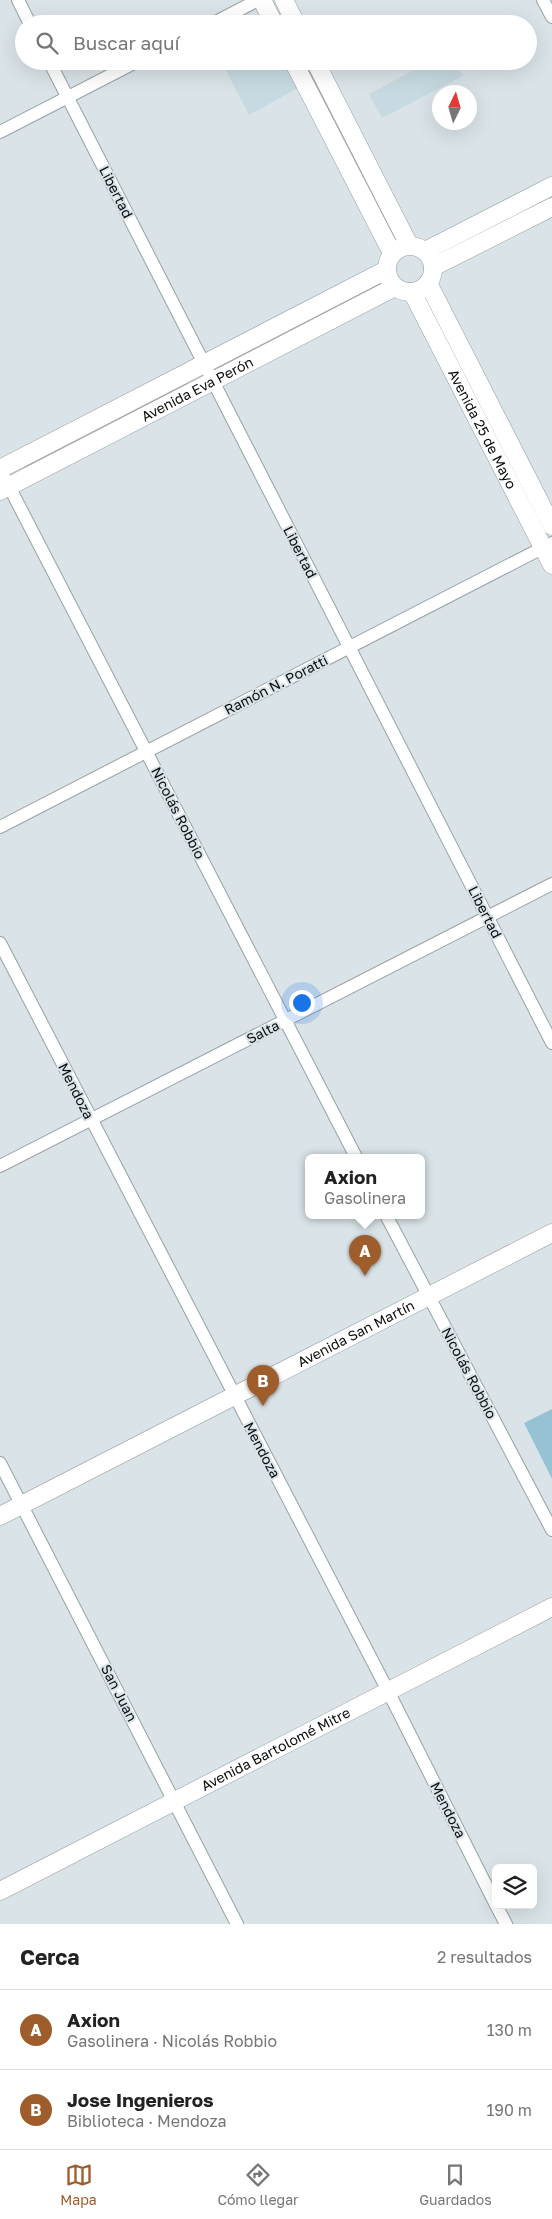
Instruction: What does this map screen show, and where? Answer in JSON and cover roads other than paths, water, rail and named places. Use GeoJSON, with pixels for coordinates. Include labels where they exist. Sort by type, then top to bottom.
{"type":"FeatureCollection","features":[{"type":"Feature","properties":{"kind":"main road"},"geometry":{"type":"LineString","coordinates":[[262,0],[270,15]]}},
{"type":"Feature","properties":{"kind":"main road"},"geometry":{"type":"LineString","coordinates":[[284,0],[292,15]]}},
{"type":"Feature","properties":{"kind":"main road"},"geometry":{"type":"LineString","coordinates":[[299,70],[392,253]]}},
{"type":"Feature","properties":{"kind":"main road"},"geometry":{"type":"LineString","coordinates":[[320,70],[417,248]]}},
{"type":"Feature","properties":{"kind":"main road"},"geometry":{"type":"LineString","coordinates":[[417,248],[552,186]]}},
{"type":"Feature","properties":{"kind":"main road"},"geometry":{"type":"LineString","coordinates":[[431,275],[430,256],[417,248],[401,247],[392,253],[386,270],[391,283],[404,290],[423,288],[431,275],[552,207]]}},
{"type":"Feature","properties":{"kind":"main road","name":"Avenida Eva Perón"},"geometry":{"type":"LineString","coordinates":[[0,469],[386,270]]}},
{"type":"Feature","properties":{"kind":"main road","name":"Avenida 25 de Mayo"},"geometry":{"type":"LineString","coordinates":[[431,275],[552,526]]}},
{"type":"Feature","properties":{"kind":"main road","name":"Avenida Eva Perón"},"geometry":{"type":"LineString","coordinates":[[4,488],[213,381],[404,290]]}},
{"type":"Feature","properties":{"kind":"main road","name":"Avenida 25 de Mayo"},"geometry":{"type":"LineString","coordinates":[[404,290],[548,545],[552,565]]}},
{"type":"Feature","properties":{"kind":"main road","name":"Avenida San Martín"},"geometry":{"type":"LineString","coordinates":[[0,1516],[552,1233]]}},
{"type":"Feature","properties":{"kind":"main road","name":"Avenida Bartolomé Mitre"},"geometry":{"type":"LineString","coordinates":[[0,1890],[552,1607]]}},
{"type":"Feature","properties":{"kind":"street"},"geometry":{"type":"LineString","coordinates":[[18,0],[26,15]]}},
{"type":"Feature","properties":{"kind":"street"},"geometry":{"type":"LineString","coordinates":[[229,15],[258,0]]}},
{"type":"Feature","properties":{"kind":"street"},"geometry":{"type":"LineString","coordinates":[[543,0],[552,18]]}},
{"type":"Feature","properties":{"kind":"street","name":"Libertad"},"geometry":{"type":"LineString","coordinates":[[54,70],[552,1043]]}},
{"type":"Feature","properties":{"kind":"street"},"geometry":{"type":"LineString","coordinates":[[0,132],[121,70]]}},
{"type":"Feature","properties":{"kind":"street","name":"Nicolás Robbio"},"geometry":{"type":"LineString","coordinates":[[0,469],[4,488],[146,752],[354,1154]]}},
{"type":"Feature","properties":{"kind":"street","name":"Ramón N. Poratti"},"geometry":{"type":"LineString","coordinates":[[0,826],[548,545]]}},
{"type":"Feature","properties":{"kind":"street","name":"Salta"},"geometry":{"type":"LineString","coordinates":[[0,1166],[552,884]]}},
{"type":"Feature","properties":{"kind":"street","name":"Mendoza"},"geometry":{"type":"LineString","coordinates":[[0,943],[233,1396],[388,1691],[492,1897]]}},
{"type":"Feature","properties":{"kind":"street","name":"Nicolás Robbio"},"geometry":{"type":"LineString","coordinates":[[388,1219],[552,1530]]}},
{"type":"Feature","properties":{"kind":"street","name":"San Juan"},"geometry":{"type":"LineString","coordinates":[[0,1463],[237,1924]]}},
{"type":"Feature","properties":{"kind":"street","name":"Mendoza"},"geometry":{"type":"LineString","coordinates":[[498,1909],[506,1924]]}},
{"type":"Feature","properties":{"kind":"place","name":"Axion"},"geometry":{"type":"Point","coordinates":[365,1276]}},
{"type":"Feature","properties":{"kind":"place","name":"Jose Ingenieros"},"geometry":{"type":"Point","coordinates":[263,1406]}}]}
